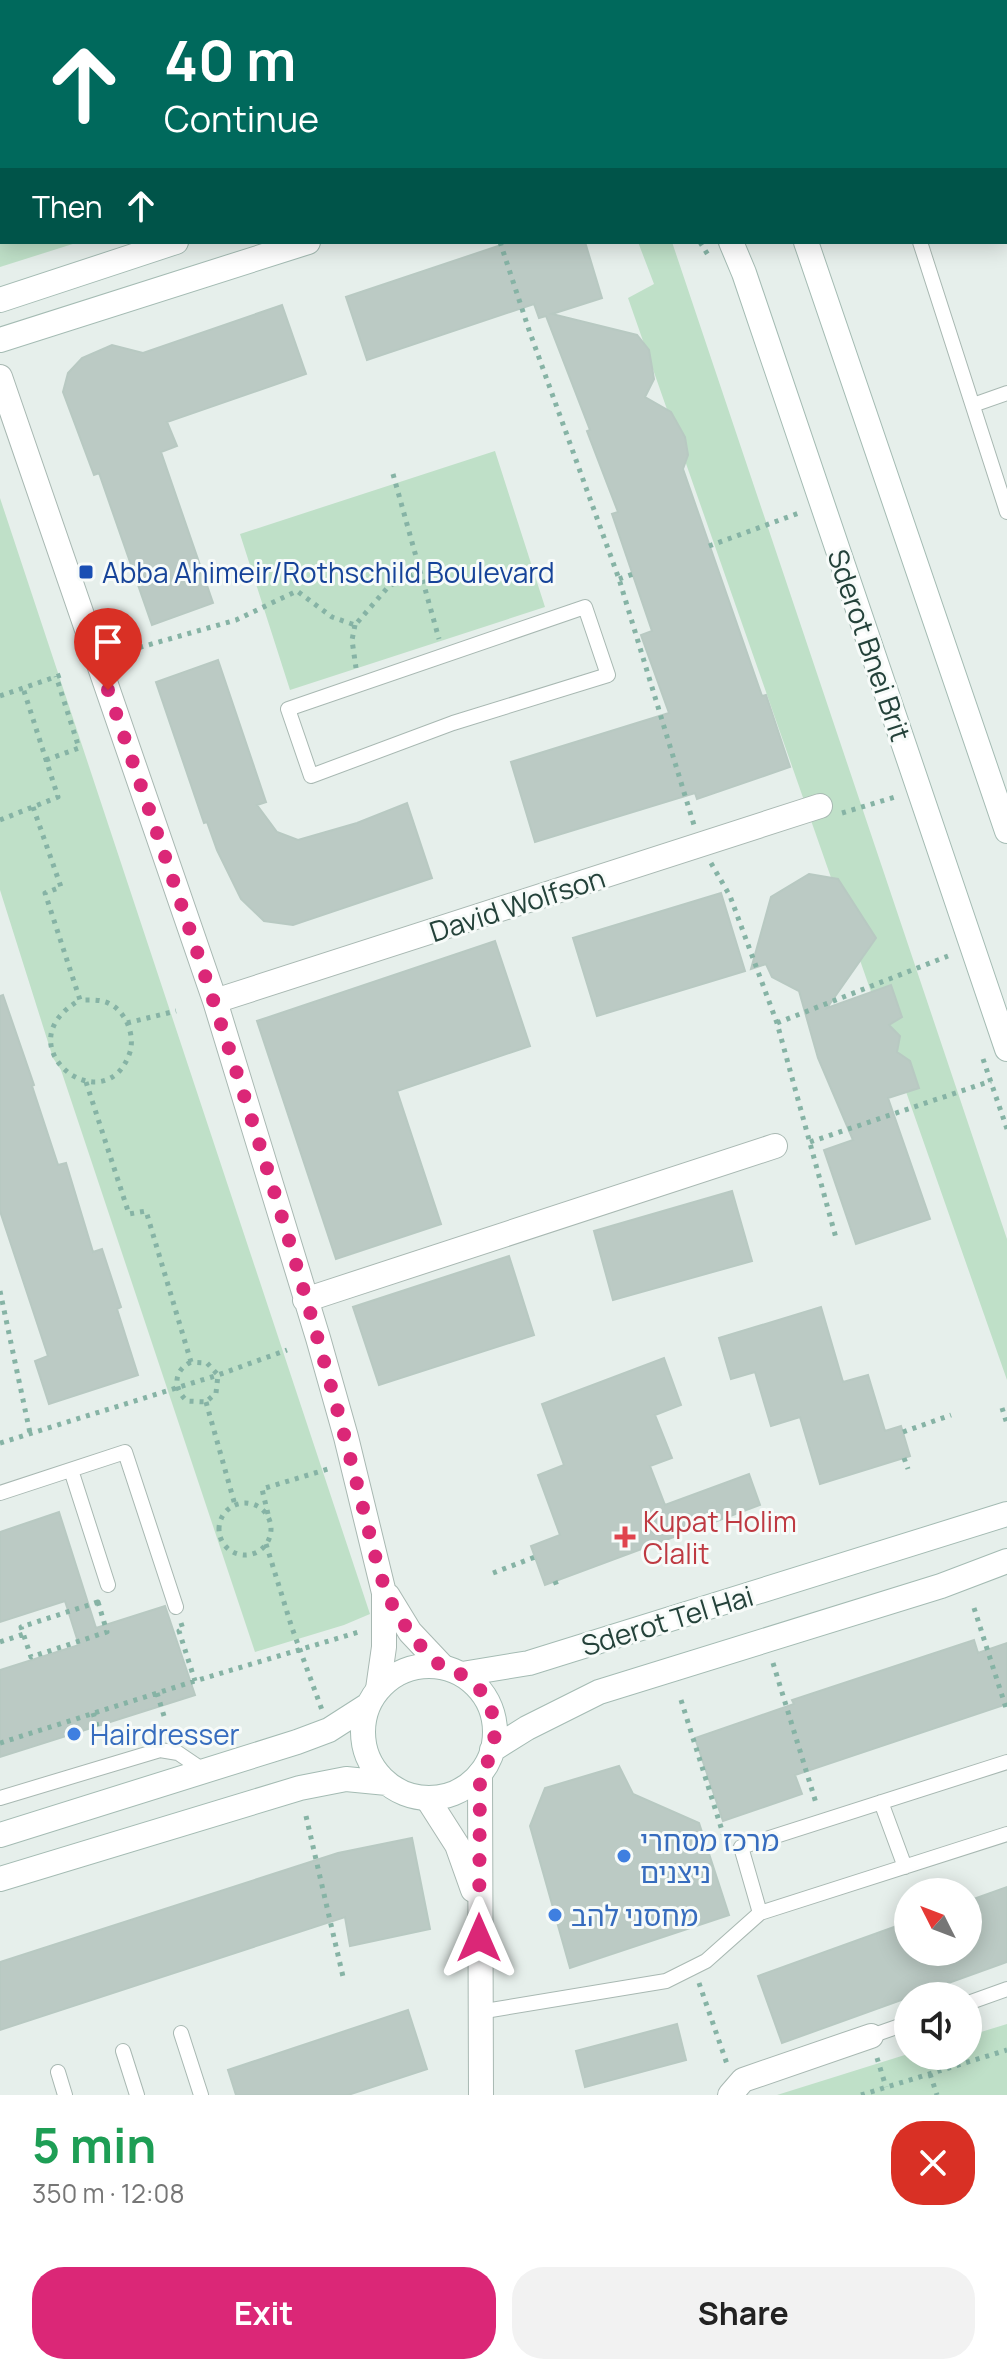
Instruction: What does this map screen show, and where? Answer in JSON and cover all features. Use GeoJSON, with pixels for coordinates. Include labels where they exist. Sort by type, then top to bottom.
{"type":"FeatureCollection","features":[{"type":"Feature","properties":{"kind":"main road"},"geometry":{"type":"LineString","coordinates":[[0,300],[170,244]]}},
{"type":"Feature","properties":{"kind":"main road"},"geometry":{"type":"LineString","coordinates":[[0,340],[302,244]]}},
{"type":"Feature","properties":{"kind":"main road","name":"Sderot Bnei Brit"},"geometry":{"type":"LineString","coordinates":[[732,244],[1007,1049]]}},
{"type":"Feature","properties":{"kind":"main road"},"geometry":{"type":"LineString","coordinates":[[807,244],[1007,831]]}},
{"type":"Feature","properties":{"kind":"main road"},"geometry":{"type":"LineString","coordinates":[[0,377],[215,1001],[346,1437],[382,1583],[385,1632],[373,1697],[362,1729],[364,1747],[374,1770],[387,1783],[409,1795],[427,1798],[459,1791],[480,1774],[492,1750],[495,1730],[492,1710],[478,1687],[452,1671],[402,1622],[382,1583]]}},
{"type":"Feature","properties":{"kind":"main road","name":"David Wolfson"},"geometry":{"type":"LineString","coordinates":[[215,1001],[820,806]]}},
{"type":"Feature","properties":{"kind":"main road"},"geometry":{"type":"LineString","coordinates":[[305,1300],[775,1146]]}},
{"type":"Feature","properties":{"kind":"main road","name":"Sderot Tel Hai"},"geometry":{"type":"LineString","coordinates":[[452,1671],[529,1663],[1007,1514]]}},
{"type":"Feature","properties":{"kind":"main road","name":"Sderot Tel Hai"},"geometry":{"type":"LineString","coordinates":[[492,1750],[527,1728],[599,1692],[941,1586],[1007,1561]]}},
{"type":"Feature","properties":{"kind":"main road"},"geometry":{"type":"LineString","coordinates":[[0,1835],[206,1772],[329,1730],[373,1697],[392,1677],[409,1669],[429,1666],[452,1671]]}},
{"type":"Feature","properties":{"kind":"main road"},"geometry":{"type":"LineString","coordinates":[[480,1774],[481,2095]]}},
{"type":"Feature","properties":{"kind":"main road"},"geometry":{"type":"LineString","coordinates":[[0,1879],[300,1788],[346,1779],[387,1783]]}},
{"type":"Feature","properties":{"kind":"main road"},"geometry":{"type":"LineString","coordinates":[[427,1798],[457,1845],[479,1916]]}},
{"type":"Feature","properties":{"kind":"main road"},"geometry":{"type":"LineString","coordinates":[[733,2091],[743,2080],[871,2036]]}},
{"type":"Feature","properties":{"kind":"lane"},"geometry":{"type":"LineString","coordinates":[[921,244],[1007,512]]}},
{"type":"Feature","properties":{"kind":"lane"},"geometry":{"type":"LineString","coordinates":[[973,405],[1007,393]]}},
{"type":"Feature","properties":{"kind":"lane"},"geometry":{"type":"LineString","coordinates":[[585,607],[608,675],[453,723],[311,776],[288,709],[358,685],[585,607]]}},
{"type":"Feature","properties":{"kind":"lane"},"geometry":{"type":"LineString","coordinates":[[0,1493],[125,1452],[176,1607]]}},
{"type":"Feature","properties":{"kind":"lane"},"geometry":{"type":"LineString","coordinates":[[71,1470],[108,1585]]}},
{"type":"Feature","properties":{"kind":"lane"},"geometry":{"type":"LineString","coordinates":[[0,1798],[160,1750],[178,1753],[206,1772]]}},
{"type":"Feature","properties":{"kind":"lane"},"geometry":{"type":"LineString","coordinates":[[760,1913],[741,1847],[1007,1762]]}},
{"type":"Feature","properties":{"kind":"lane"},"geometry":{"type":"LineString","coordinates":[[881,1802],[905,1867]]}},
{"type":"Feature","properties":{"kind":"lane"},"geometry":{"type":"LineString","coordinates":[[479,2012],[666,1981],[706,1961],[760,1913],[1007,1834]]}},
{"type":"Feature","properties":{"kind":"lane"},"geometry":{"type":"LineString","coordinates":[[982,1998],[1007,1989]]}},
{"type":"Feature","properties":{"kind":"lane"},"geometry":{"type":"LineString","coordinates":[[871,2036],[894,2028]]}},
{"type":"Feature","properties":{"kind":"lane"},"geometry":{"type":"LineString","coordinates":[[181,2033],[201,2095]]}},
{"type":"Feature","properties":{"kind":"lane"},"geometry":{"type":"LineString","coordinates":[[123,2051],[137,2095]]}},
{"type":"Feature","properties":{"kind":"lane"},"geometry":{"type":"LineString","coordinates":[[58,2072],[65,2095]]}},
{"type":"Feature","properties":{"kind":"path"},"geometry":{"type":"LineString","coordinates":[[501,244],[619,579],[688,805]]}},
{"type":"Feature","properties":{"kind":"path"},"geometry":{"type":"LineString","coordinates":[[393,474],[444,655]]}},
{"type":"Feature","properties":{"kind":"path"},"geometry":{"type":"LineString","coordinates":[[709,546],[799,513]]}},
{"type":"Feature","properties":{"kind":"path"},"geometry":{"type":"LineString","coordinates":[[358,685],[352,640],[355,625],[389,586],[420,571]]}},
{"type":"Feature","properties":{"kind":"path"},"geometry":{"type":"LineString","coordinates":[[619,579],[633,574]]}},
{"type":"Feature","properties":{"kind":"path"},"geometry":{"type":"LineString","coordinates":[[120,653],[236,620],[297,591],[332,617],[355,625]]}},
{"type":"Feature","properties":{"kind":"path"},"geometry":{"type":"LineString","coordinates":[[0,696],[64,674]]}},
{"type":"Feature","properties":{"kind":"path"},"geometry":{"type":"LineString","coordinates":[[46,760],[79,748],[56,676]]}},
{"type":"Feature","properties":{"kind":"path"},"geometry":{"type":"LineString","coordinates":[[0,820],[58,797],[23,688]]}},
{"type":"Feature","properties":{"kind":"path"},"geometry":{"type":"LineString","coordinates":[[820,806],[824,819],[895,797]]}},
{"type":"Feature","properties":{"kind":"path"},"geometry":{"type":"LineString","coordinates":[[33,807],[61,887],[45,893],[80,1000]]}},
{"type":"Feature","properties":{"kind":"path"},"geometry":{"type":"LineString","coordinates":[[700,845],[730,896],[777,1023],[836,1238]]}},
{"type":"Feature","properties":{"kind":"path"},"geometry":{"type":"LineString","coordinates":[[777,1023],[948,956]]}},
{"type":"Feature","properties":{"kind":"path"},"geometry":{"type":"LineString","coordinates":[[80,1000],[100,1000],[112,1005],[127,1023],[132,1040],[129,1054],[120,1069],[110,1077],[86,1082],[69,1077],[53,1058],[50,1035],[58,1016],[80,1000]]}},
{"type":"Feature","properties":{"kind":"path"},"geometry":{"type":"LineString","coordinates":[[127,1023],[176,1011]]}},
{"type":"Feature","properties":{"kind":"path"},"geometry":{"type":"LineString","coordinates":[[810,1142],[991,1081]]}},
{"type":"Feature","properties":{"kind":"path"},"geometry":{"type":"LineString","coordinates":[[86,1082],[129,1214],[146,1211],[191,1362]]}},
{"type":"Feature","properties":{"kind":"path"},"geometry":{"type":"LineString","coordinates":[[0,1291],[30,1433]]}},
{"type":"Feature","properties":{"kind":"path"},"geometry":{"type":"LineString","coordinates":[[0,1443],[218,1375],[287,1350]]}},
{"type":"Feature","properties":{"kind":"path"},"geometry":{"type":"LineString","coordinates":[[191,1362],[207,1363],[218,1375],[216,1393],[206,1402],[187,1401],[177,1387],[177,1375],[182,1367],[191,1362]]}},
{"type":"Feature","properties":{"kind":"path"},"geometry":{"type":"LineString","coordinates":[[206,1402],[235,1505]]}},
{"type":"Feature","properties":{"kind":"path"},"geometry":{"type":"LineString","coordinates":[[1002,1408],[1007,1424]]}},
{"type":"Feature","properties":{"kind":"path"},"geometry":{"type":"LineString","coordinates":[[903,1432],[951,1415]]}},
{"type":"Feature","properties":{"kind":"path"},"geometry":{"type":"LineString","coordinates":[[904,1458],[908,1469]]}},
{"type":"Feature","properties":{"kind":"path"},"geometry":{"type":"LineString","coordinates":[[269,1518],[251,1503],[235,1505],[225,1513],[219,1525],[225,1545],[236,1553],[249,1555],[266,1544],[271,1531],[269,1518],[262,1489],[328,1469]]}},
{"type":"Feature","properties":{"kind":"path"},"geometry":{"type":"LineString","coordinates":[[266,1544],[299,1650],[326,1721]]}},
{"type":"Feature","properties":{"kind":"path"},"geometry":{"type":"LineString","coordinates":[[493,1573],[535,1557]]}},
{"type":"Feature","properties":{"kind":"path"},"geometry":{"type":"LineString","coordinates":[[555,1581],[558,1589]]}},
{"type":"Feature","properties":{"kind":"path"},"geometry":{"type":"LineString","coordinates":[[98,1602],[107,1632],[31,1657],[24,1634],[21,1627],[98,1602]]}},
{"type":"Feature","properties":{"kind":"path"},"geometry":{"type":"LineString","coordinates":[[974,1608],[1007,1711]]}},
{"type":"Feature","properties":{"kind":"path"},"geometry":{"type":"LineString","coordinates":[[0,1743],[375,1628]]}},
{"type":"Feature","properties":{"kind":"path"},"geometry":{"type":"LineString","coordinates":[[0,1642],[24,1634]]}},
{"type":"Feature","properties":{"kind":"path"},"geometry":{"type":"LineString","coordinates":[[766,1639],[822,1821]]}},
{"type":"Feature","properties":{"kind":"path"},"geometry":{"type":"LineString","coordinates":[[184,1647],[195,1681]]}},
{"type":"Feature","properties":{"kind":"path"},"geometry":{"type":"LineString","coordinates":[[157,1693],[164,1716]]}},
{"type":"Feature","properties":{"kind":"path"},"geometry":{"type":"LineString","coordinates":[[681,1700],[728,1851],[741,1847]]}},
{"type":"Feature","properties":{"kind":"path"},"geometry":{"type":"LineString","coordinates":[[93,1713],[100,1736]]}},
{"type":"Feature","properties":{"kind":"path"},"geometry":{"type":"LineString","coordinates":[[306,1816],[344,1981]]}},
{"type":"Feature","properties":{"kind":"path"},"geometry":{"type":"LineString","coordinates":[[693,1967],[733,2091]]}},
{"type":"Feature","properties":{"kind":"path"},"geometry":{"type":"LineString","coordinates":[[861,2095],[1007,2050]]}},
{"type":"Feature","properties":{"kind":"path"},"geometry":{"type":"LineString","coordinates":[[930,2074],[937,2095]]}},
{"type":"Feature","properties":{"kind":"green space"},"geometry":{"type":"Polygon","coordinates":[[[0,244],[73,244],[0,267],[0,244]]]}},
{"type":"Feature","properties":{"kind":"green space"},"geometry":{"type":"Polygon","coordinates":[[[639,244],[673,244],[1007,1239],[1007,1380],[628,298],[654,284],[639,244]]]}},
{"type":"Feature","properties":{"kind":"green space"},"geometry":{"type":"Polygon","coordinates":[[[495,451],[545,607],[290,690],[240,534],[495,451]]]}},
{"type":"Feature","properties":{"kind":"green space"},"geometry":{"type":"Polygon","coordinates":[[[0,498],[370,1614],[255,1652],[61,1070],[53,1058],[0,890],[0,498]]]}},
{"type":"Feature","properties":{"kind":"green space"},"geometry":{"type":"Polygon","coordinates":[[[1007,2024],[1007,2095],[777,2095],[894,2058],[894,2070],[982,2070],[982,2032],[1007,2024]]]}},
{"type":"Feature","properties":{"kind":"building"},"geometry":{"type":"Polygon","coordinates":[[[504,244],[586,244],[602,298],[552,314],[637,335],[649,350],[654,379],[645,397],[671,412],[685,437],[688,455],[683,469],[790,767],[697,799],[695,793],[535,842],[511,762],[669,713],[641,635],[652,631],[612,514],[618,512],[587,431],[590,430],[546,316],[539,318],[534,304],[367,360],[346,297],[504,244]]]}},
{"type":"Feature","properties":{"kind":"building"},"geometry":{"type":"Polygon","coordinates":[[[282,305],[306,374],[167,422],[177,446],[161,452],[213,603],[152,625],[99,473],[94,475],[63,392],[68,373],[82,358],[112,345],[143,353],[282,305]]]}},
{"type":"Feature","properties":{"kind":"building"},"geometry":{"type":"Polygon","coordinates":[[[218,660],[266,802],[257,805],[277,832],[298,840],[357,823],[407,803],[432,878],[293,925],[264,921],[241,899],[207,822],[204,823],[156,682],[218,660]]]}},
{"type":"Feature","properties":{"kind":"building"},"geometry":{"type":"Polygon","coordinates":[[[809,874],[838,879],[876,938],[827,1008],[891,985],[902,1017],[889,1025],[900,1036],[897,1052],[910,1061],[919,1088],[888,1098],[930,1219],[856,1244],[824,1150],[853,1140],[818,1058],[799,991],[772,977],[766,964],[751,969],[771,897],[809,874]]]}},
{"type":"Feature","properties":{"kind":"building"},"geometry":{"type":"Polygon","coordinates":[[[721,893],[745,971],[597,1016],[573,938],[721,893]]]}},
{"type":"Feature","properties":{"kind":"building"},"geometry":{"type":"Polygon","coordinates":[[[495,941],[530,1046],[397,1091],[441,1224],[336,1259],[257,1021],[495,941]]]}},
{"type":"Feature","properties":{"kind":"building"},"geometry":{"type":"Polygon","coordinates":[[[3,995],[58,1165],[66,1163],[93,1252],[102,1249],[138,1375],[49,1404],[35,1361],[48,1356],[0,1211],[0,996],[3,995]]]}},
{"type":"Feature","properties":{"kind":"building"},"geometry":{"type":"Polygon","coordinates":[[[732,1191],[752,1261],[613,1300],[594,1231],[732,1191]]]}},
{"type":"Feature","properties":{"kind":"building"},"geometry":{"type":"Polygon","coordinates":[[[509,1256],[534,1335],[379,1385],[353,1307],[509,1256]]]}},
{"type":"Feature","properties":{"kind":"building"},"geometry":{"type":"Polygon","coordinates":[[[821,1307],[843,1382],[868,1375],[885,1431],[901,1426],[910,1456],[820,1484],[800,1417],[771,1426],[755,1372],[731,1379],[719,1338],[821,1307]]]}},
{"type":"Feature","properties":{"kind":"building"},"geometry":{"type":"Polygon","coordinates":[[[664,1358],[681,1405],[655,1415],[672,1458],[650,1466],[665,1505],[749,1474],[760,1505],[545,1585],[531,1546],[560,1535],[538,1475],[564,1465],[542,1404],[664,1358]]]}},
{"type":"Feature","properties":{"kind":"building"},"geometry":{"type":"Polygon","coordinates":[[[59,1512],[96,1628],[165,1606],[195,1695],[0,1757],[0,1670],[79,1645],[65,1601],[0,1622],[0,1532],[59,1512]]]}},
{"type":"Feature","properties":{"kind":"building"},"geometry":{"type":"Polygon","coordinates":[[[974,1640],[978,1653],[1007,1643],[1007,1704],[795,1775],[802,1794],[723,1821],[695,1738],[794,1704],[792,1700],[974,1640]]]}},
{"type":"Feature","properties":{"kind":"building","name":"מרכז מסחרי ניצנים"},"geometry":{"type":"Polygon","coordinates":[[[619,1766],[633,1794],[699,1823],[729,1915],[570,1968],[530,1826],[545,1788],[619,1766]]]}},
{"type":"Feature","properties":{"kind":"building"},"geometry":{"type":"Polygon","coordinates":[[[412,1838],[430,1929],[350,1946],[345,1917],[0,2030],[0,1962],[338,1853],[412,1838]]]}},
{"type":"Feature","properties":{"kind":"building"},"geometry":{"type":"Polygon","coordinates":[[[1007,1887],[1007,1962],[951,1982],[894,1982],[894,2003],[782,2043],[758,1976],[894,1927],[894,1966],[982,1966],[982,1896],[1007,1887]]]}},
{"type":"Feature","properties":{"kind":"building"},"geometry":{"type":"Polygon","coordinates":[[[408,2010],[427,2069],[348,2095],[236,2095],[228,2070],[408,2010]]]}},
{"type":"Feature","properties":{"kind":"building"},"geometry":{"type":"Polygon","coordinates":[[[677,2024],[686,2060],[585,2087],[576,2051],[677,2024]]]}},
{"type":"Feature","properties":{"kind":"place","name":"Abba Ahimeir/Rothschild Boulevard"},"geometry":{"type":"Point","coordinates":[86,572]}},
{"type":"Feature","properties":{"kind":"place","name":"Kupat Holim Clalit"},"geometry":{"type":"Point","coordinates":[625,1537]}},
{"type":"Feature","properties":{"kind":"place","name":"Hairdresser"},"geometry":{"type":"Point","coordinates":[74,1734]}},
{"type":"Feature","properties":{"kind":"place","name":"מרכז מסחרי ניצנים"},"geometry":{"type":"Point","coordinates":[624,1856]}},
{"type":"Feature","properties":{"kind":"place","name":"מחסני להב"},"geometry":{"type":"Point","coordinates":[555,1915]}},
{"type":"Feature","properties":{"kind":"route"},"geometry":{"type":"LineString","coordinates":[[108,690],[215,1001],[325,1363],[382,1583],[402,1622],[417,1642],[443,1667],[473,1682],[492,1710],[494,1744],[480,1774],[479,1938]]}}]}
